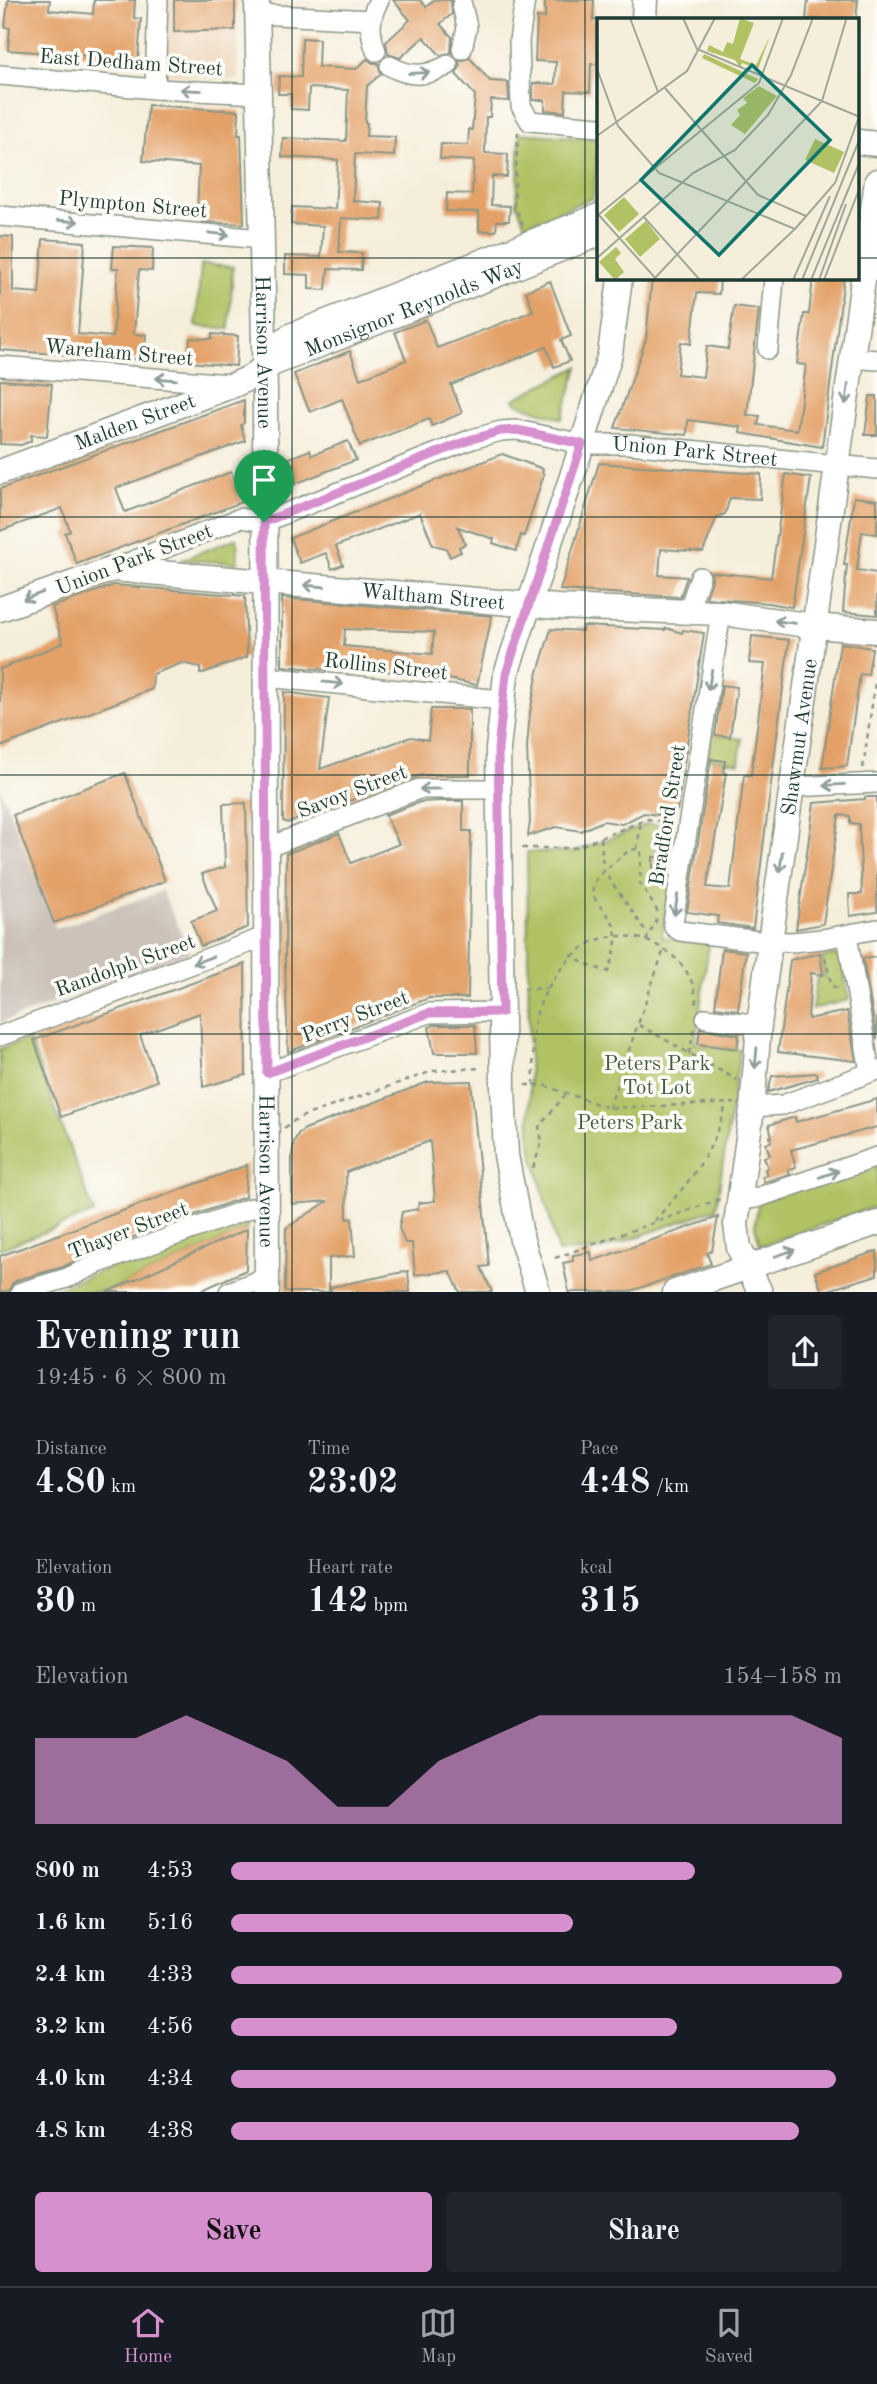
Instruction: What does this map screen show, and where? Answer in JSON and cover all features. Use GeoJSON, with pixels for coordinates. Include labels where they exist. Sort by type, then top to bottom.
{"type":"FeatureCollection","features":[{"type":"Feature","properties":{"kind":"main road"},"geometry":{"type":"LineString","coordinates":[[644,18],[645,0]]}},
{"type":"Feature","properties":{"kind":"main road","name":"Harrison Avenue"},"geometry":{"type":"LineString","coordinates":[[257,7],[264,367],[267,1284]]}},
{"type":"Feature","properties":{"kind":"main road","name":"Shawmut Avenue"},"geometry":{"type":"LineString","coordinates":[[760,1292],[737,1239],[732,1198],[759,1025],[852,358],[869,291],[863,248],[877,181]]}},
{"type":"Feature","properties":{"kind":"main road","name":"Monsignor Reynolds Way"},"geometry":{"type":"LineString","coordinates":[[264,367],[278,344],[290,335],[597,217]]}},
{"type":"Feature","properties":{"kind":"main road","name":"Monsignor Reynolds Way"},"geometry":{"type":"LineString","coordinates":[[264,367],[597,235]]}},
{"type":"Feature","properties":{"kind":"main road"},"geometry":{"type":"LineString","coordinates":[[538,1292],[522,1240],[507,1163],[498,749],[506,674],[613,341],[620,280]]}},
{"type":"Feature","properties":{"kind":"main road","name":"Malden Street"},"geometry":{"type":"LineString","coordinates":[[0,472],[234,385],[264,367]]}},
{"type":"Feature","properties":{"kind":"main road","name":"Waltham Street"},"geometry":{"type":"LineString","coordinates":[[113,569],[528,604],[721,613],[814,626],[877,631]]}},
{"type":"Feature","properties":{"kind":"main road","name":"Union Park Street"},"geometry":{"type":"LineString","coordinates":[[0,609],[113,569]]}},
{"type":"Feature","properties":{"kind":"main road"},"geometry":{"type":"LineString","coordinates":[[675,1292],[877,1223]]}},
{"type":"Feature","properties":{"kind":"street"},"geometry":{"type":"LineString","coordinates":[[155,89],[158,0]]}},
{"type":"Feature","properties":{"kind":"street"},"geometry":{"type":"LineString","coordinates":[[376,51],[371,35],[371,20],[379,0]]}},
{"type":"Feature","properties":{"kind":"street"},"geometry":{"type":"LineString","coordinates":[[525,0],[519,41],[521,106],[530,121],[597,127]]}},
{"type":"Feature","properties":{"kind":"street"},"geometry":{"type":"LineString","coordinates":[[462,5],[467,27],[462,49]]}},
{"type":"Feature","properties":{"kind":"street"},"geometry":{"type":"LineString","coordinates":[[257,7],[371,20]]}},
{"type":"Feature","properties":{"kind":"street"},"geometry":{"type":"LineString","coordinates":[[390,66],[407,74],[424,75],[448,65]]}},
{"type":"Feature","properties":{"kind":"street","name":"East Dedham Street"},"geometry":{"type":"LineString","coordinates":[[0,75],[155,89],[259,94]]}},
{"type":"Feature","properties":{"kind":"street","name":"Plympton Street"},"geometry":{"type":"LineString","coordinates":[[0,216],[262,239]]}},
{"type":"Feature","properties":{"kind":"street"},"geometry":{"type":"LineString","coordinates":[[768,349],[774,280]]}},
{"type":"Feature","properties":{"kind":"street"},"geometry":{"type":"LineString","coordinates":[[852,358],[877,360]]}},
{"type":"Feature","properties":{"kind":"street","name":"Wareham Street"},"geometry":{"type":"LineString","coordinates":[[0,366],[234,385]]}},
{"type":"Feature","properties":{"kind":"street","name":"Union Park Street"},"geometry":{"type":"LineString","coordinates":[[113,569],[240,518],[264,522],[472,439],[501,431],[517,430],[582,444],[629,444],[877,469]]}},
{"type":"Feature","properties":{"kind":"street"},"geometry":{"type":"LineString","coordinates":[[691,603],[700,577]]}},
{"type":"Feature","properties":{"kind":"street","name":"Bradford Street"},"geometry":{"type":"LineString","coordinates":[[721,613],[673,925],[678,930],[770,942]]}},
{"type":"Feature","properties":{"kind":"street","name":"Rollins Street"},"geometry":{"type":"LineString","coordinates":[[265,677],[502,700]]}},
{"type":"Feature","properties":{"kind":"street"},"geometry":{"type":"LineString","coordinates":[[792,787],[877,783]]}},
{"type":"Feature","properties":{"kind":"street","name":"Savoy Street"},"geometry":{"type":"LineString","coordinates":[[266,848],[419,789],[499,789]]}},
{"type":"Feature","properties":{"kind":"street"},"geometry":{"type":"LineString","coordinates":[[770,942],[822,939],[877,929]]}},
{"type":"Feature","properties":{"kind":"street"},"geometry":{"type":"LineString","coordinates":[[745,1105],[783,1105],[874,1071],[847,935]]}},
{"type":"Feature","properties":{"kind":"street","name":"Randolph Street"},"geometry":{"type":"LineString","coordinates":[[0,1036],[267,936]]}},
{"type":"Feature","properties":{"kind":"street","name":"Perry Street"},"geometry":{"type":"LineString","coordinates":[[267,1073],[429,1013],[502,1012]]}},
{"type":"Feature","properties":{"kind":"street"},"geometry":{"type":"LineString","coordinates":[[699,1016],[759,1025]]}},
{"type":"Feature","properties":{"kind":"street"},"geometry":{"type":"LineString","coordinates":[[732,1198],[756,1198],[877,1157]]}},
{"type":"Feature","properties":{"kind":"street","name":"Thayer Street"},"geometry":{"type":"LineString","coordinates":[[22,1292],[67,1278],[99,1263],[251,1208]]}},
{"type":"Feature","properties":{"kind":"street"},"geometry":{"type":"LineString","coordinates":[[229,1292],[267,1284]]}},
{"type":"Feature","properties":{"kind":"path"},"geometry":{"type":"LineString","coordinates":[[518,132],[514,205],[524,228]]}},
{"type":"Feature","properties":{"kind":"path"},"geometry":{"type":"LineString","coordinates":[[864,765],[877,669]]}},
{"type":"Feature","properties":{"kind":"path"},"geometry":{"type":"LineString","coordinates":[[522,848],[574,848],[648,819],[678,824]]}},
{"type":"Feature","properties":{"kind":"path"},"geometry":{"type":"LineString","coordinates":[[641,822],[637,849],[642,858],[640,883],[658,913],[646,941]]}},
{"type":"Feature","properties":{"kind":"path"},"geometry":{"type":"LineString","coordinates":[[601,838],[603,870],[648,934]]}},
{"type":"Feature","properties":{"kind":"path"},"geometry":{"type":"LineString","coordinates":[[572,955],[583,963],[608,971],[616,949],[615,936],[612,923],[596,904],[593,893],[603,870],[628,852],[637,849]]}},
{"type":"Feature","properties":{"kind":"path"},"geometry":{"type":"LineString","coordinates":[[534,1085],[537,1011],[549,988],[572,955],[590,943],[615,936],[631,936],[664,949],[686,972],[695,989],[699,1016],[690,1054]]}},
{"type":"Feature","properties":{"kind":"path"},"geometry":{"type":"LineString","coordinates":[[822,939],[832,986],[842,990]]}},
{"type":"Feature","properties":{"kind":"path"},"geometry":{"type":"LineString","coordinates":[[609,1108],[664,949]]}},
{"type":"Feature","properties":{"kind":"path"},"geometry":{"type":"LineString","coordinates":[[524,989],[549,988]]}},
{"type":"Feature","properties":{"kind":"path"},"geometry":{"type":"LineString","coordinates":[[638,1025],[740,1082]]}},
{"type":"Feature","properties":{"kind":"path"},"geometry":{"type":"LineString","coordinates":[[282,1129],[298,1118],[433,1070],[480,1068]]}},
{"type":"Feature","properties":{"kind":"path"},"geometry":{"type":"LineString","coordinates":[[525,1085],[543,1085],[609,1108],[726,1103],[745,1105]]}},
{"type":"Feature","properties":{"kind":"path"},"geometry":{"type":"LineString","coordinates":[[533,1168],[542,1142],[539,1127],[565,1094]]}},
{"type":"Feature","properties":{"kind":"path"},"geometry":{"type":"LineString","coordinates":[[653,1223],[707,1155],[720,1129],[726,1103]]}},
{"type":"Feature","properties":{"kind":"path"},"geometry":{"type":"LineString","coordinates":[[555,1258],[732,1198]]}},
{"type":"Feature","properties":{"kind":"shaded area"},"geometry":{"type":"Polygon","coordinates":[[[166,0],[237,0],[238,80],[160,74],[166,0]]]}},
{"type":"Feature","properties":{"kind":"shaded area"},"geometry":{"type":"Polygon","coordinates":[[[0,787],[56,929],[162,891],[190,953],[0,1023],[0,787]]]}},
{"type":"Feature","properties":{"kind":"green space"},"geometry":{"type":"Polygon","coordinates":[[[520,133],[597,139],[593,198],[525,225],[517,204],[520,133]]]}},
{"type":"Feature","properties":{"kind":"green space"},"geometry":{"type":"Polygon","coordinates":[[[201,264],[233,267],[229,329],[196,326],[201,264]]]}},
{"type":"Feature","properties":{"kind":"green space"},"geometry":{"type":"Polygon","coordinates":[[[578,367],[562,419],[516,403],[514,399],[578,367]]]}},
{"type":"Feature","properties":{"kind":"green space"},"geometry":{"type":"Polygon","coordinates":[[[237,538],[238,563],[181,560],[237,538]]]}},
{"type":"Feature","properties":{"kind":"green space"},"geometry":{"type":"Polygon","coordinates":[[[711,734],[742,739],[739,763],[708,758],[711,734]]]}},
{"type":"Feature","properties":{"kind":"green space","name":"Peters Park"},"geometry":{"type":"Polygon","coordinates":[[[648,824],[660,825],[653,857],[654,879],[671,878],[662,937],[709,944],[695,1044],[740,1050],[716,1209],[600,1250],[558,1252],[530,1141],[527,852],[574,852],[648,824]]]}},
{"type":"Feature","properties":{"kind":"green space"},"geometry":{"type":"Polygon","coordinates":[[[841,954],[849,1000],[812,1009],[817,976],[824,976],[822,957],[841,954]]]}},
{"type":"Feature","properties":{"kind":"green space"},"geometry":{"type":"Polygon","coordinates":[[[29,1039],[94,1213],[0,1249],[0,1049],[29,1039]]]}},
{"type":"Feature","properties":{"kind":"green space"},"geometry":{"type":"Polygon","coordinates":[[[877,1162],[877,1206],[760,1246],[755,1226],[758,1202],[877,1162]]]}},
{"type":"Feature","properties":{"kind":"green space"},"geometry":{"type":"Polygon","coordinates":[[[246,1213],[247,1229],[107,1292],[48,1292],[246,1213]]]}},
{"type":"Feature","properties":{"kind":"building"},"geometry":{"type":"Polygon","coordinates":[[[8,0],[50,0],[49,10],[93,14],[94,0],[135,0],[134,18],[141,19],[138,60],[103,60],[104,57],[8,50],[10,28],[5,27],[8,0]]]}},
{"type":"Feature","properties":{"kind":"building"},"geometry":{"type":"Polygon","coordinates":[[[174,0],[235,0],[235,30],[174,32],[174,0]]]}},
{"type":"Feature","properties":{"kind":"building"},"geometry":{"type":"Polygon","coordinates":[[[393,0],[420,0],[426,7],[434,0],[451,0],[452,14],[440,24],[452,37],[451,53],[440,55],[424,37],[400,58],[388,54],[386,42],[410,20],[393,0]]]}},
{"type":"Feature","properties":{"kind":"building"},"geometry":{"type":"Polygon","coordinates":[[[545,0],[594,0],[597,64],[591,64],[590,92],[566,91],[565,112],[545,110],[545,100],[533,100],[533,83],[555,84],[556,62],[535,61],[537,17],[545,18],[545,0]]]}},
{"type":"Feature","properties":{"kind":"building"},"geometry":{"type":"Polygon","coordinates":[[[808,0],[858,0],[856,18],[806,18],[808,0]]]}},
{"type":"Feature","properties":{"kind":"building"},"geometry":{"type":"Polygon","coordinates":[[[302,38],[319,39],[318,67],[356,69],[367,59],[378,63],[381,74],[367,86],[366,136],[395,137],[394,156],[355,154],[353,201],[383,203],[382,220],[341,218],[339,252],[362,253],[361,270],[328,269],[326,290],[309,289],[309,275],[285,274],[285,256],[321,257],[323,226],[291,224],[292,207],[335,209],[338,160],[282,157],[283,138],[346,141],[348,90],[309,88],[308,110],[291,109],[291,94],[278,94],[279,76],[301,77],[302,38]]]}},
{"type":"Feature","properties":{"kind":"building"},"geometry":{"type":"Polygon","coordinates":[[[470,58],[490,81],[508,82],[509,101],[491,100],[490,117],[486,117],[485,153],[508,154],[507,177],[492,176],[491,205],[510,206],[509,221],[497,221],[496,231],[479,231],[479,212],[446,211],[447,193],[472,194],[474,161],[440,159],[441,144],[468,145],[475,95],[456,74],[459,61],[470,58]]]}},
{"type":"Feature","properties":{"kind":"building"},"geometry":{"type":"Polygon","coordinates":[[[148,105],[239,111],[244,224],[203,222],[203,215],[197,215],[199,166],[143,161],[148,105]]]}},
{"type":"Feature","properties":{"kind":"building"},"geometry":{"type":"Polygon","coordinates":[[[0,236],[13,237],[13,291],[39,293],[43,239],[85,242],[78,334],[113,337],[118,268],[112,268],[114,246],[153,248],[152,271],[139,270],[134,334],[146,335],[144,360],[0,350],[0,236]]]}},
{"type":"Feature","properties":{"kind":"building"},"geometry":{"type":"Polygon","coordinates":[[[652,280],[720,280],[719,294],[697,293],[691,344],[681,342],[677,374],[703,377],[707,346],[728,349],[734,306],[759,309],[747,415],[760,416],[758,425],[797,430],[806,365],[797,364],[804,314],[809,314],[813,280],[844,280],[822,447],[740,433],[741,427],[688,420],[687,435],[615,428],[646,339],[652,280]]]}},
{"type":"Feature","properties":{"kind":"building"},"geometry":{"type":"Polygon","coordinates":[[[550,281],[571,336],[561,340],[570,361],[554,367],[546,347],[451,385],[462,413],[432,426],[429,419],[360,446],[342,399],[310,412],[294,374],[350,351],[360,379],[406,360],[395,332],[426,320],[437,348],[533,311],[526,291],[550,281]]]}},
{"type":"Feature","properties":{"kind":"building"},"geometry":{"type":"Polygon","coordinates":[[[212,334],[238,336],[236,366],[188,362],[190,338],[212,339],[212,334]]]}},
{"type":"Feature","properties":{"kind":"building"},"geometry":{"type":"Polygon","coordinates":[[[0,380],[52,384],[47,436],[31,435],[31,441],[21,445],[0,444],[0,380]]]}},
{"type":"Feature","properties":{"kind":"building"},"geometry":{"type":"Polygon","coordinates":[[[870,396],[877,396],[877,435],[865,435],[870,396]]]}},
{"type":"Feature","properties":{"kind":"building"},"geometry":{"type":"Polygon","coordinates":[[[244,400],[244,423],[241,425],[245,441],[116,488],[125,512],[231,472],[242,502],[77,564],[65,533],[70,531],[62,508],[0,531],[0,489],[244,400]]]}},
{"type":"Feature","properties":{"kind":"building"},"geometry":{"type":"Polygon","coordinates":[[[348,441],[356,460],[292,485],[285,466],[291,463],[289,458],[310,450],[312,455],[348,441]]]}},
{"type":"Feature","properties":{"kind":"building"},"geometry":{"type":"Polygon","coordinates":[[[502,454],[543,469],[544,474],[524,536],[521,535],[516,551],[493,543],[494,539],[458,527],[465,544],[459,547],[461,552],[450,557],[446,548],[433,545],[420,513],[336,546],[343,565],[332,569],[326,553],[300,563],[290,538],[502,454]]]}},
{"type":"Feature","properties":{"kind":"building"},"geometry":{"type":"Polygon","coordinates":[[[599,463],[761,474],[760,499],[730,498],[725,514],[717,517],[703,552],[661,549],[659,575],[687,577],[680,597],[560,590],[599,463]]]}},
{"type":"Feature","properties":{"kind":"building"},"geometry":{"type":"Polygon","coordinates":[[[786,474],[811,478],[792,607],[706,598],[712,580],[711,572],[771,578],[786,474]]]}},
{"type":"Feature","properties":{"kind":"building"},"geometry":{"type":"Polygon","coordinates":[[[854,497],[877,500],[877,534],[862,532],[857,570],[877,573],[877,615],[843,612],[847,565],[844,565],[854,497]]]}},
{"type":"Feature","properties":{"kind":"building"},"geometry":{"type":"Polygon","coordinates":[[[114,585],[245,596],[247,657],[200,674],[200,667],[182,663],[153,674],[152,689],[0,747],[0,669],[63,643],[52,607],[114,585]]]}},
{"type":"Feature","properties":{"kind":"building"},"geometry":{"type":"Polygon","coordinates":[[[282,598],[492,616],[477,685],[430,675],[326,666],[326,670],[282,666],[282,598]],[[345,629],[344,646],[432,654],[434,632],[345,629]]]}},
{"type":"Feature","properties":{"kind":"building"},"geometry":{"type":"Polygon","coordinates":[[[583,626],[666,628],[682,633],[683,630],[704,633],[677,810],[659,807],[658,815],[644,813],[622,824],[603,821],[581,831],[556,827],[528,836],[530,822],[527,747],[530,712],[538,672],[551,629],[582,631],[583,626]]]}},
{"type":"Feature","properties":{"kind":"building"},"geometry":{"type":"Polygon","coordinates":[[[752,636],[789,640],[753,928],[717,923],[718,916],[687,912],[711,759],[725,761],[726,773],[707,887],[730,889],[744,775],[751,775],[765,664],[749,663],[752,636]]]}},
{"type":"Feature","properties":{"kind":"building"},"geometry":{"type":"Polygon","coordinates":[[[840,643],[872,648],[868,675],[860,674],[847,766],[822,768],[840,643]]]}},
{"type":"Feature","properties":{"kind":"building"},"geometry":{"type":"Polygon","coordinates":[[[722,685],[737,687],[730,737],[715,735],[722,685]]]}},
{"type":"Feature","properties":{"kind":"building"},"geometry":{"type":"Polygon","coordinates":[[[284,692],[329,698],[320,769],[411,737],[428,740],[431,709],[470,709],[470,775],[421,775],[288,823],[283,821],[284,692]]]}},
{"type":"Feature","properties":{"kind":"building"},"geometry":{"type":"Polygon","coordinates":[[[125,773],[165,881],[54,923],[13,815],[125,773]]]}},
{"type":"Feature","properties":{"kind":"building"},"geometry":{"type":"Polygon","coordinates":[[[877,797],[877,912],[850,916],[849,894],[862,894],[859,824],[850,823],[850,816],[839,815],[823,924],[796,929],[814,803],[877,797]]]}},
{"type":"Feature","properties":{"kind":"building"},"geometry":{"type":"Polygon","coordinates":[[[463,801],[463,831],[471,831],[468,998],[429,998],[288,1052],[285,963],[286,854],[339,833],[351,863],[399,844],[385,815],[420,802],[463,801]]]}},
{"type":"Feature","properties":{"kind":"building"},"geometry":{"type":"Polygon","coordinates":[[[246,803],[248,927],[201,946],[191,921],[217,911],[202,874],[225,867],[223,804],[246,803]]]}},
{"type":"Feature","properties":{"kind":"building"},"geometry":{"type":"Polygon","coordinates":[[[653,857],[671,858],[668,878],[653,879],[653,857]]]}},
{"type":"Feature","properties":{"kind":"building"},"geometry":{"type":"Polygon","coordinates":[[[722,949],[746,952],[738,1010],[715,1007],[722,949]]]}},
{"type":"Feature","properties":{"kind":"building"},"geometry":{"type":"Polygon","coordinates":[[[820,953],[823,975],[811,973],[808,1019],[847,1011],[856,1061],[778,1052],[790,960],[820,953]]]}},
{"type":"Feature","properties":{"kind":"building"},"geometry":{"type":"Polygon","coordinates":[[[877,957],[877,1040],[863,959],[877,957]]]}},
{"type":"Feature","properties":{"kind":"building"},"geometry":{"type":"Polygon","coordinates":[[[245,964],[246,1075],[203,1087],[200,1013],[140,1035],[157,1081],[61,1117],[34,1040],[245,964]]]}},
{"type":"Feature","properties":{"kind":"building"},"geometry":{"type":"Polygon","coordinates":[[[475,1025],[477,1053],[434,1053],[429,1027],[475,1025]]]}},
{"type":"Feature","properties":{"kind":"building"},"geometry":{"type":"Polygon","coordinates":[[[700,1028],[739,1035],[737,1049],[698,1044],[700,1028]]]}},
{"type":"Feature","properties":{"kind":"building"},"geometry":{"type":"Polygon","coordinates":[[[817,1073],[818,1078],[768,1092],[772,1076],[817,1073]]]}},
{"type":"Feature","properties":{"kind":"building"},"geometry":{"type":"Polygon","coordinates":[[[471,1081],[489,1266],[481,1267],[492,1292],[460,1292],[450,1271],[415,1275],[412,1243],[405,1243],[399,1228],[402,1212],[418,1209],[419,1203],[435,1201],[430,1141],[346,1172],[347,1219],[352,1218],[355,1256],[329,1258],[329,1292],[285,1292],[286,1228],[328,1201],[292,1204],[292,1156],[298,1134],[428,1082],[471,1081]]]}},
{"type":"Feature","properties":{"kind":"building"},"geometry":{"type":"Polygon","coordinates":[[[877,1099],[877,1127],[791,1150],[796,1167],[788,1170],[790,1174],[764,1182],[762,1176],[767,1175],[765,1169],[768,1168],[764,1157],[770,1155],[766,1144],[771,1142],[772,1137],[769,1125],[795,1117],[796,1122],[877,1099]]]}},
{"type":"Feature","properties":{"kind":"building"},"geometry":{"type":"Polygon","coordinates":[[[247,1165],[245,1197],[95,1251],[63,1267],[17,1280],[9,1291],[0,1292],[0,1256],[247,1165]]]}},
{"type":"Feature","properties":{"kind":"building"},"geometry":{"type":"Polygon","coordinates":[[[718,1217],[712,1251],[707,1253],[711,1264],[628,1292],[569,1292],[563,1263],[573,1261],[573,1255],[591,1252],[592,1261],[718,1217]]]}},
{"type":"Feature","properties":{"kind":"building"},"geometry":{"type":"Polygon","coordinates":[[[247,1229],[246,1270],[198,1292],[107,1292],[247,1229]]]}},
{"type":"Feature","properties":{"kind":"building"},"geometry":{"type":"Polygon","coordinates":[[[877,1251],[877,1275],[822,1292],[815,1272],[877,1251]]]}},
{"type":"Feature","properties":{"kind":"building"},"geometry":{"type":"Polygon","coordinates":[[[408,1271],[410,1292],[331,1292],[331,1287],[408,1271]]]}},
{"type":"Feature","properties":{"kind":"route"},"geometry":{"type":"LineString","coordinates":[[517,430],[582,444],[506,674],[502,700],[498,749],[502,1012],[429,1013],[267,1073],[265,582],[264,522],[472,439],[501,431],[517,430]]}},
{"type":"Feature","properties":{"kind":"park label","name":"Peters Park Tot Lot"},"geometry":{"type":"Point","coordinates":[657,1075]}}]}
